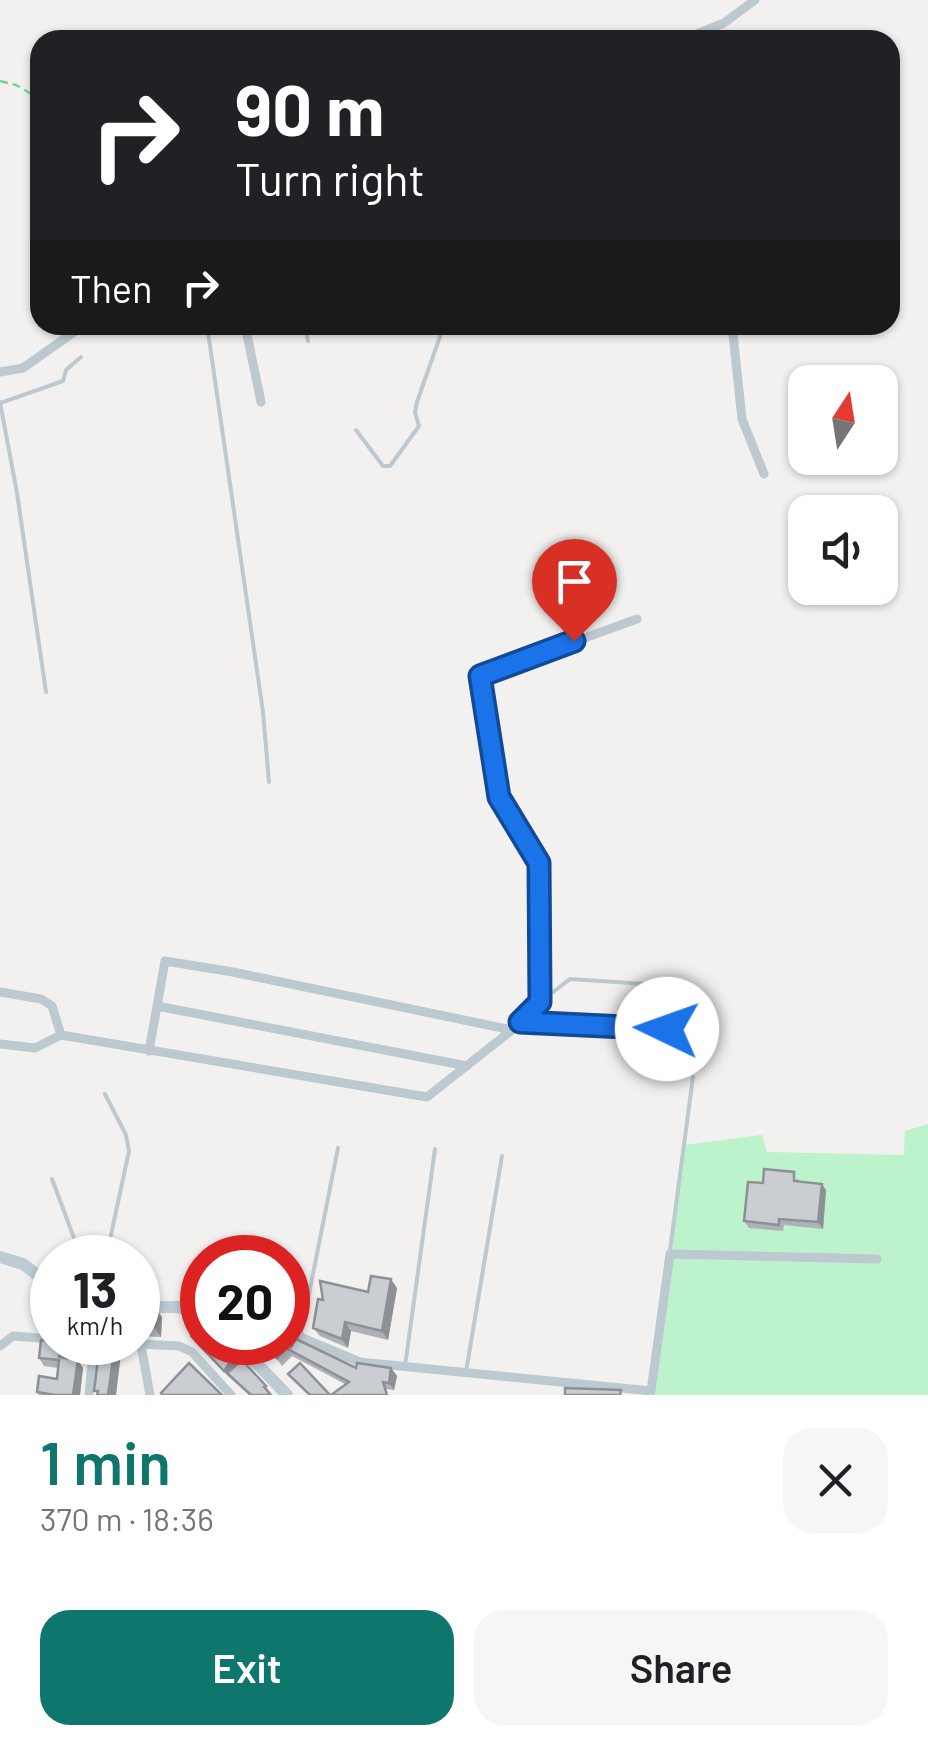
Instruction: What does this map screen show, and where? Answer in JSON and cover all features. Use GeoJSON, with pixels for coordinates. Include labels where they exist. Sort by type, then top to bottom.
{"type":"FeatureCollection","features":[{"type":"Feature","properties":{"kind":"main road"},"geometry":{"type":"LineString","coordinates":[[0,1257],[30,1269]]}},
{"type":"Feature","properties":{"kind":"main road"},"geometry":{"type":"LineString","coordinates":[[259,1365],[288,1395]]}},
{"type":"Feature","properties":{"kind":"street"},"geometry":{"type":"LineString","coordinates":[[707,30],[724,23],[754,0]]}},
{"type":"Feature","properties":{"kind":"street"},"geometry":{"type":"LineString","coordinates":[[0,372],[22,368],[70,335]]}},
{"type":"Feature","properties":{"kind":"street"},"geometry":{"type":"LineString","coordinates":[[247,335],[262,402]]}},
{"type":"Feature","properties":{"kind":"street"},"geometry":{"type":"LineString","coordinates":[[733,335],[742,418],[764,474]]}},
{"type":"Feature","properties":{"kind":"street"},"geometry":{"type":"LineString","coordinates":[[0,1044],[35,1048],[61,1035],[427,1097],[512,1030],[540,1002],[539,863],[499,797],[480,676],[637,620]]}},
{"type":"Feature","properties":{"kind":"street"},"geometry":{"type":"LineString","coordinates":[[149,1051],[165,962],[233,972],[512,1030]]}},
{"type":"Feature","properties":{"kind":"street"},"geometry":{"type":"LineString","coordinates":[[0,992],[41,999],[52,1006],[61,1035]]}},
{"type":"Feature","properties":{"kind":"street"},"geometry":{"type":"LineString","coordinates":[[158,1006],[467,1066]]}},
{"type":"Feature","properties":{"kind":"street"},"geometry":{"type":"LineString","coordinates":[[310,1343],[360,1362],[650,1391],[670,1254],[877,1259]]}},
{"type":"Feature","properties":{"kind":"street"},"geometry":{"type":"LineString","coordinates":[[0,1346],[13,1336],[30,1337]]}},
{"type":"Feature","properties":{"kind":"street"},"geometry":{"type":"LineString","coordinates":[[160,1346],[179,1346],[192,1352],[231,1395]]}},
{"type":"Feature","properties":{"kind":"street"},"geometry":{"type":"LineString","coordinates":[[89,1395],[93,1365]]}},
{"type":"Feature","properties":{"kind":"street"},"geometry":{"type":"LineString","coordinates":[[145,1365],[150,1395]]}},
{"type":"Feature","properties":{"kind":"lane"},"geometry":{"type":"LineString","coordinates":[[208,335],[263,712],[269,782]]}},
{"type":"Feature","properties":{"kind":"lane"},"geometry":{"type":"LineString","coordinates":[[307,335],[308,341]]}},
{"type":"Feature","properties":{"kind":"lane"},"geometry":{"type":"LineString","coordinates":[[356,430],[382,466],[390,466],[419,426],[417,402],[440,335]]}},
{"type":"Feature","properties":{"kind":"lane"},"geometry":{"type":"LineString","coordinates":[[46,692],[18,493],[0,403],[63,381],[66,370],[81,357]]}},
{"type":"Feature","properties":{"kind":"lane"},"geometry":{"type":"LineString","coordinates":[[520,1022],[667,1029],[668,991],[660,986],[570,979],[540,1002]]}},
{"type":"Feature","properties":{"kind":"lane"},"geometry":{"type":"LineString","coordinates":[[670,1254],[693,1077]]}},
{"type":"Feature","properties":{"kind":"lane"},"geometry":{"type":"LineString","coordinates":[[105,1094],[126,1135],[129,1151],[111,1235]]}},
{"type":"Feature","properties":{"kind":"lane"},"geometry":{"type":"LineString","coordinates":[[310,1289],[338,1148]]}},
{"type":"Feature","properties":{"kind":"lane"},"geometry":{"type":"LineString","coordinates":[[405,1366],[435,1149]]}},
{"type":"Feature","properties":{"kind":"lane"},"geometry":{"type":"LineString","coordinates":[[466,1372],[502,1156]]}},
{"type":"Feature","properties":{"kind":"lane"},"geometry":{"type":"LineString","coordinates":[[52,1179],[73,1235]]}},
{"type":"Feature","properties":{"kind":"path"},"geometry":{"type":"LineString","coordinates":[[0,81],[30,93]]}},
{"type":"Feature","properties":{"kind":"green space"},"geometry":{"type":"Polygon","coordinates":[[[928,1124],[928,1395],[653,1395],[684,1145],[762,1135],[767,1152],[904,1155],[905,1131],[928,1124]]]}},
{"type":"Feature","properties":{"kind":"building"},"geometry":{"type":"Polygon","coordinates":[[[764,1169],[794,1172],[794,1181],[822,1184],[818,1222],[779,1219],[779,1225],[744,1221],[748,1182],[763,1183],[764,1169]]]}},
{"type":"Feature","properties":{"kind":"building"},"geometry":{"type":"Polygon","coordinates":[[[371,1276],[391,1279],[382,1331],[345,1322],[342,1339],[313,1328],[318,1299],[323,1300],[320,1281],[368,1292],[371,1276]]]}},
{"type":"Feature","properties":{"kind":"building"},"geometry":{"type":"Polygon","coordinates":[[[310,1346],[356,1368],[357,1363],[391,1368],[389,1383],[383,1382],[387,1395],[331,1395],[349,1382],[310,1361],[310,1346]]]}},
{"type":"Feature","properties":{"kind":"building"},"geometry":{"type":"Polygon","coordinates":[[[58,1365],[77,1365],[73,1395],[37,1392],[39,1376],[57,1379],[58,1365]]]}},
{"type":"Feature","properties":{"kind":"building"},"geometry":{"type":"Polygon","coordinates":[[[97,1365],[112,1365],[108,1395],[97,1395],[98,1391],[94,1391],[97,1365]]]}},
{"type":"Feature","properties":{"kind":"building"},"geometry":{"type":"Polygon","coordinates":[[[191,1365],[222,1395],[163,1395],[191,1365]]]}},
{"type":"Feature","properties":{"kind":"building"},"geometry":{"type":"Polygon","coordinates":[[[236,1365],[247,1365],[271,1395],[251,1395],[227,1373],[236,1365]]]}},
{"type":"Feature","properties":{"kind":"building"},"geometry":{"type":"Polygon","coordinates":[[[302,1365],[330,1395],[310,1395],[288,1374],[302,1365]]]}},
{"type":"Feature","properties":{"kind":"building"},"geometry":{"type":"Polygon","coordinates":[[[565,1388],[621,1390],[620,1395],[565,1395],[565,1388]]]}},
{"type":"Feature","properties":{"kind":"route"},"geometry":{"type":"LineString","coordinates":[[574,641],[480,676],[499,797],[539,863],[540,1002],[520,1022],[667,1029]]}}]}
